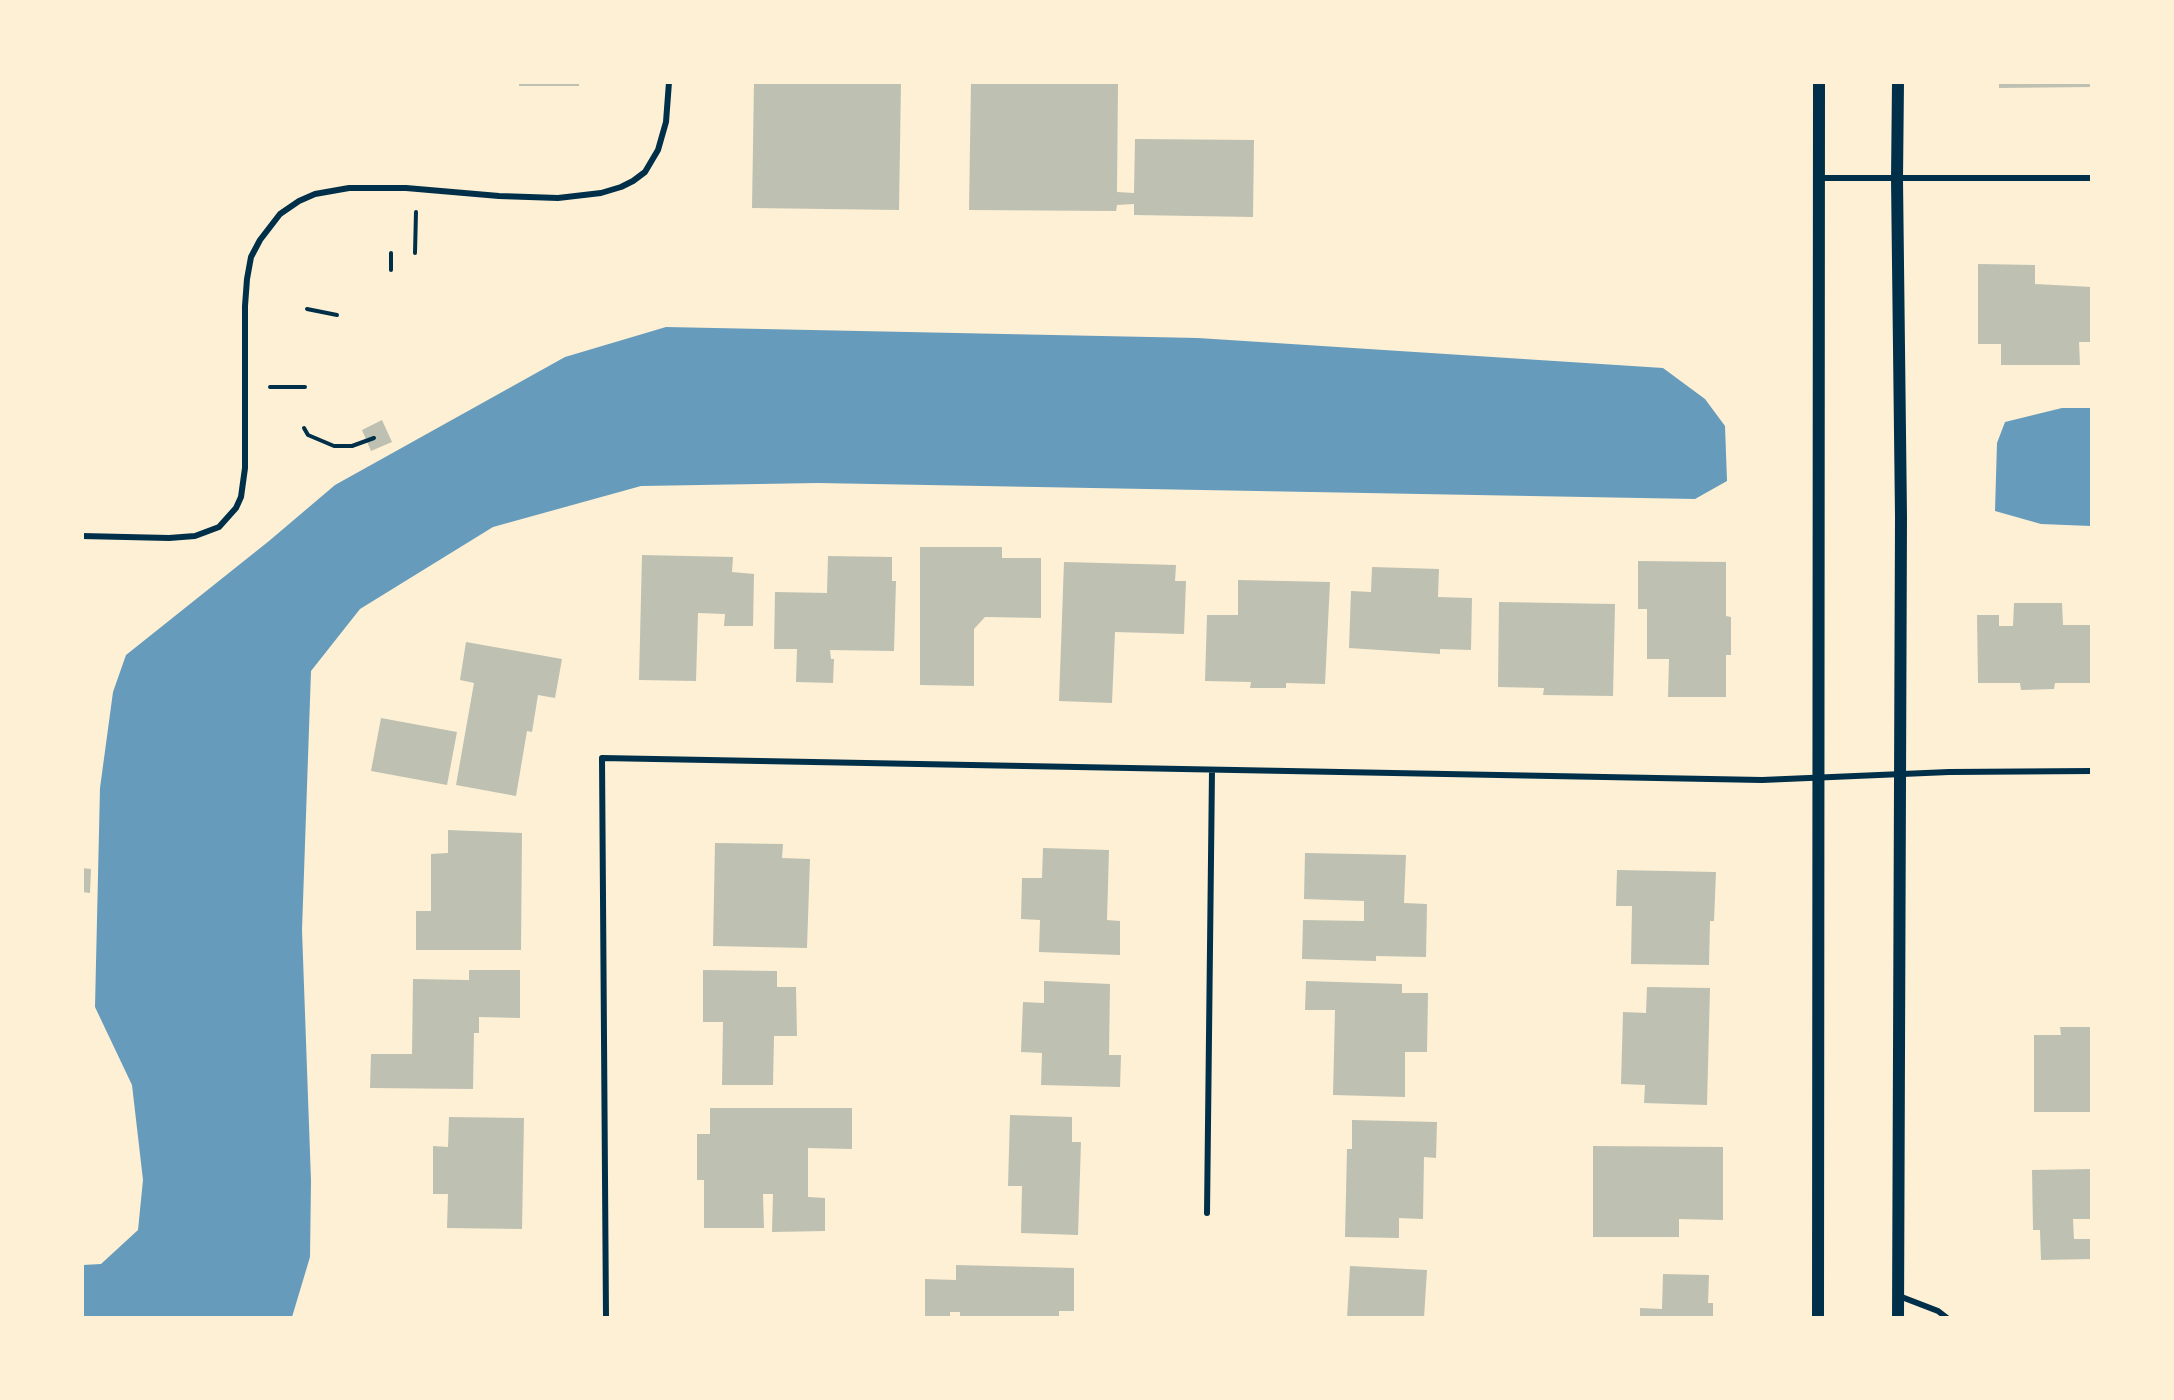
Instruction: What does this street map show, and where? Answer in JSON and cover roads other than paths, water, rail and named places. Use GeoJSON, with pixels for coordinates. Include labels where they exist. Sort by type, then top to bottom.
{"type":"FeatureCollection","features":[{"type":"Feature","properties":{"kind":"main road"},"geometry":{"type":"LineString","coordinates":[[1818,1317],[1819,82]]}},
{"type":"Feature","properties":{"kind":"main road"},"geometry":{"type":"LineString","coordinates":[[1898,82],[1901,517],[1898,1317]]}},
{"type":"Feature","properties":{"kind":"street"},"geometry":{"type":"LineString","coordinates":[[82,536],[180,538],[195,536],[219,527],[236,508],[244,484],[247,279],[251,257],[260,240],[280,214],[299,201],[315,194],[349,188],[406,188],[558,198],[601,194],[633,181],[650,166],[662,141],[669,101],[669,82]]}},
{"type":"Feature","properties":{"kind":"street"},"geometry":{"type":"LineString","coordinates":[[1818,177],[2091,178]]}},
{"type":"Feature","properties":{"kind":"street"},"geometry":{"type":"LineString","coordinates":[[606,1317],[602,758],[1762,780],[1900,774],[2091,771]]}},
{"type":"Feature","properties":{"kind":"street"},"geometry":{"type":"LineString","coordinates":[[1207,1213],[1212,770]]}},
{"type":"Feature","properties":{"kind":"street"},"geometry":{"type":"LineString","coordinates":[[1898,1296],[1938,1311],[1947,1317]]}},
{"type":"Feature","properties":{"kind":"water"},"geometry":{"type":"Polygon","coordinates":[[[666,327],[1198,338],[1663,368],[1705,399],[1725,426],[1727,481],[1695,499],[818,483],[641,486],[493,527],[360,609],[311,671],[302,930],[311,1181],[310,1257],[292,1317],[83,1317],[83,1265],[101,1264],[138,1230],[143,1180],[132,1085],[95,1007],[100,788],[113,692],[126,655],[335,485],[565,357],[666,327]]]}},
{"type":"Feature","properties":{"kind":"water"},"geometry":{"type":"Polygon","coordinates":[[[2062,408],[2091,408],[2091,526],[2041,524],[1995,511],[1997,443],[2005,422],[2062,408]]]}}]}
